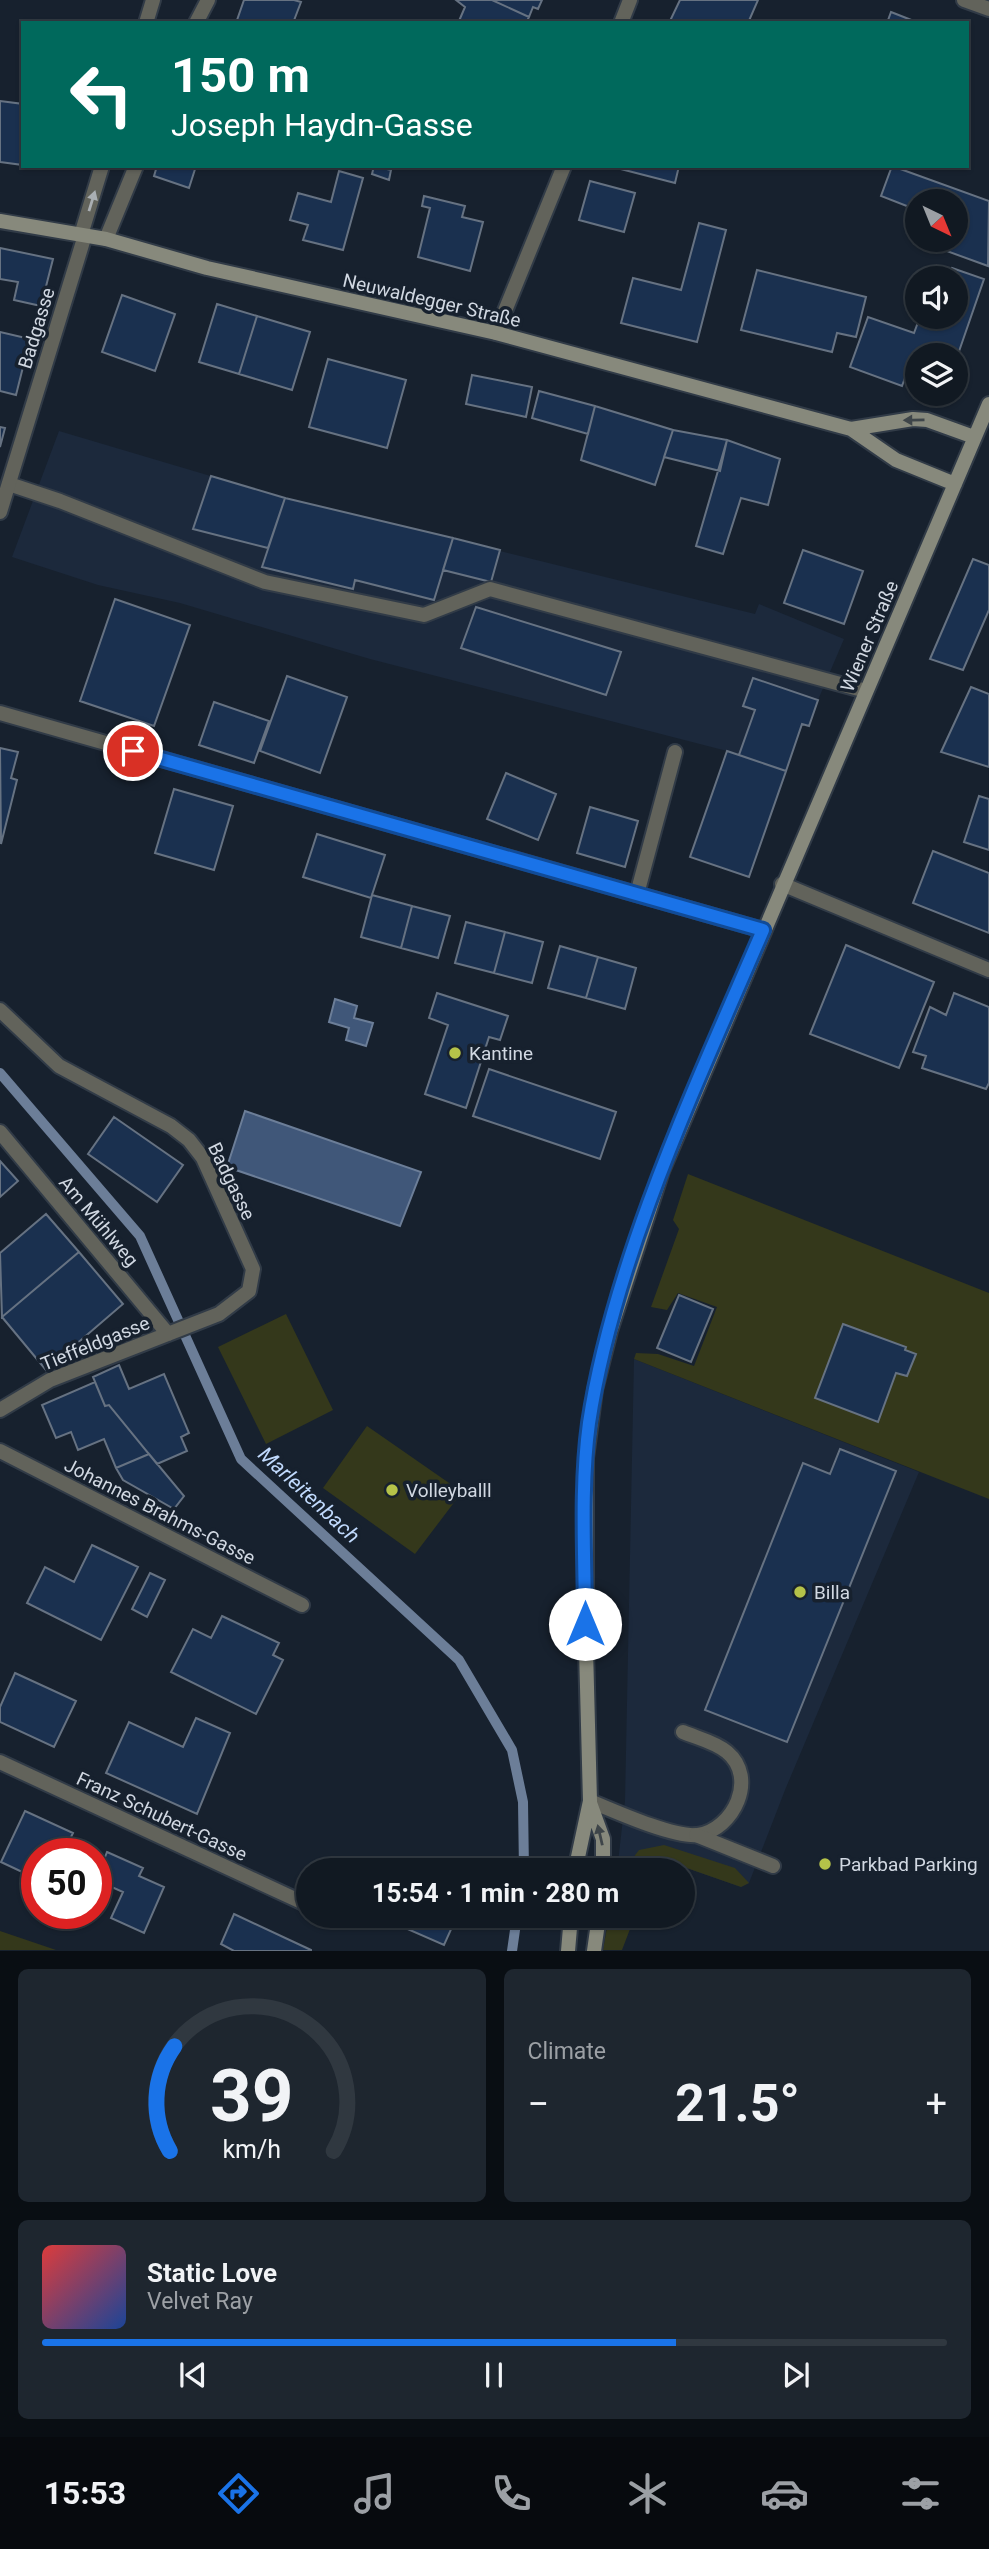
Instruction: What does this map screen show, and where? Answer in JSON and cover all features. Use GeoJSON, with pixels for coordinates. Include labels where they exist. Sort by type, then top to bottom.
{"type":"FeatureCollection","features":[{"type":"Feature","properties":{"kind":"main road","name":"Neuwaldegger Straße"},"geometry":{"type":"LineString","coordinates":[[0,221],[106,239],[207,268],[496,334],[852,429],[896,460],[955,484]]}},
{"type":"Feature","properties":{"kind":"main road","name":"Wiener Straße"},"geometry":{"type":"LineString","coordinates":[[578,1858],[590,1801],[585,1489],[595,1390],[631,1261],[662,1171],[782,884],[989,404]]}},
{"type":"Feature","properties":{"kind":"main road","name":"Neuwaldegger Straße"},"geometry":{"type":"LineString","coordinates":[[852,429],[913,419],[927,420],[974,437]]}},
{"type":"Feature","properties":{"kind":"main road","name":"Wiener Straße"},"geometry":{"type":"LineString","coordinates":[[590,1801],[603,1839],[603,1858]]}},
{"type":"Feature","properties":{"kind":"main road"},"geometry":{"type":"LineString","coordinates":[[568,1951],[570,1928]]}},
{"type":"Feature","properties":{"kind":"main road"},"geometry":{"type":"LineString","coordinates":[[594,1951],[597,1928]]}},
{"type":"Feature","properties":{"kind":"street"},"geometry":{"type":"LineString","coordinates":[[147,21],[153,0]]}},
{"type":"Feature","properties":{"kind":"street"},"geometry":{"type":"LineString","coordinates":[[197,21],[208,0]]}},
{"type":"Feature","properties":{"kind":"street"},"geometry":{"type":"LineString","coordinates":[[622,21],[630,0]]}},
{"type":"Feature","properties":{"kind":"street"},"geometry":{"type":"LineString","coordinates":[[964,0],[989,9]]}},
{"type":"Feature","properties":{"kind":"street","name":"Badgasse"},"geometry":{"type":"LineString","coordinates":[[0,512],[101,168]]}},
{"type":"Feature","properties":{"kind":"street"},"geometry":{"type":"LineString","coordinates":[[106,239],[135,168]]}},
{"type":"Feature","properties":{"kind":"street"},"geometry":{"type":"LineString","coordinates":[[496,334],[563,168]]}},
{"type":"Feature","properties":{"kind":"street"},"geometry":{"type":"LineString","coordinates":[[9,484],[60,501],[265,582],[424,615],[490,589],[866,691]]}},
{"type":"Feature","properties":{"kind":"street"},"geometry":{"type":"LineString","coordinates":[[0,713],[763,930]]}},
{"type":"Feature","properties":{"kind":"street"},"geometry":{"type":"LineString","coordinates":[[637,894],[676,752]]}},
{"type":"Feature","properties":{"kind":"street"},"geometry":{"type":"LineString","coordinates":[[782,884],[989,970]]}},
{"type":"Feature","properties":{"kind":"street","name":"Badgasse"},"geometry":{"type":"LineString","coordinates":[[0,1010],[59,1066],[171,1126],[189,1140],[203,1158],[253,1269],[253,1280],[242,1298],[204,1323],[168,1334]]}},
{"type":"Feature","properties":{"kind":"street","name":"Am Mühlweg"},"geometry":{"type":"LineString","coordinates":[[0,1132],[168,1334]]}},
{"type":"Feature","properties":{"kind":"street","name":"Tieffeldgasse"},"geometry":{"type":"LineString","coordinates":[[0,1410],[50,1380],[168,1334]]}},
{"type":"Feature","properties":{"kind":"street","name":"Johannes Brahms-Gasse"},"geometry":{"type":"LineString","coordinates":[[0,1451],[302,1605]]}},
{"type":"Feature","properties":{"kind":"street"},"geometry":{"type":"LineString","coordinates":[[683,1732],[715,1744],[729,1754],[740,1772],[741,1793],[734,1812],[719,1827],[696,1835]]}},
{"type":"Feature","properties":{"kind":"street","name":"Franz Schubert-Gasse"},"geometry":{"type":"LineString","coordinates":[[0,1762],[296,1899]]}},
{"type":"Feature","properties":{"kind":"street"},"geometry":{"type":"LineString","coordinates":[[590,1801],[653,1826],[696,1835],[773,1866]]}},
{"type":"Feature","properties":{"kind":"shaded area"},"geometry":{"type":"Polygon","coordinates":[[[59,431],[285,498],[755,614],[759,604],[844,639],[818,700],[802,724],[786,771],[727,751],[370,659],[180,603],[98,585],[12,557],[59,431]]]}},
{"type":"Feature","properties":{"kind":"shaded area"},"geometry":{"type":"Polygon","coordinates":[[[335,999],[357,1006],[354,1018],[373,1023],[366,1046],[346,1040],[349,1028],[329,1022],[335,999]]]}},
{"type":"Feature","properties":{"kind":"shaded area"},"geometry":{"type":"Polygon","coordinates":[[[245,1111],[421,1172],[400,1226],[227,1167],[245,1111]]]}},
{"type":"Feature","properties":{"kind":"shaded area"},"geometry":{"type":"Polygon","coordinates":[[[634,1359],[919,1472],[785,1790],[749,1883],[741,1887],[695,1871],[695,1858],[618,1858],[625,1801],[634,1359]]]}},
{"type":"Feature","properties":{"kind":"green space"},"geometry":{"type":"Polygon","coordinates":[[[688,1174],[989,1293],[989,1499],[634,1359],[636,1353],[658,1354],[694,1366],[717,1307],[678,1293],[667,1310],[651,1307],[679,1229],[673,1220],[688,1174]]]}},
{"type":"Feature","properties":{"kind":"green space"},"geometry":{"type":"Polygon","coordinates":[[[286,1314],[333,1410],[266,1444],[218,1347],[286,1314]]]}},
{"type":"Feature","properties":{"kind":"green space","name":"Volleyballl"},"geometry":{"type":"Polygon","coordinates":[[[367,1426],[462,1492],[415,1554],[323,1488],[367,1426]]]}},
{"type":"Feature","properties":{"kind":"green space"},"geometry":{"type":"Polygon","coordinates":[[[664,1845],[735,1868],[749,1883],[741,1887],[695,1871],[695,1858],[633,1858],[639,1850],[664,1845]]]}},
{"type":"Feature","properties":{"kind":"green space"},"geometry":{"type":"Polygon","coordinates":[[[607,1928],[630,1928],[622,1950],[603,1950],[607,1928]]]}},
{"type":"Feature","properties":{"kind":"green space"},"geometry":{"type":"Polygon","coordinates":[[[0,1931],[56,1950],[0,1950],[0,1931]]]}},
{"type":"Feature","properties":{"kind":"building"},"geometry":{"type":"Polygon","coordinates":[[[244,0],[301,2],[294,21],[237,21],[244,0]]]}},
{"type":"Feature","properties":{"kind":"building"},"geometry":{"type":"Polygon","coordinates":[[[456,0],[492,0],[529,17],[527,21],[459,21],[465,7],[456,0]]]}},
{"type":"Feature","properties":{"kind":"building"},"geometry":{"type":"Polygon","coordinates":[[[492,0],[542,0],[538,9],[533,7],[529,17],[492,0]]]}},
{"type":"Feature","properties":{"kind":"building"},"geometry":{"type":"Polygon","coordinates":[[[680,0],[758,0],[749,21],[670,21],[680,0]]]}},
{"type":"Feature","properties":{"kind":"building"},"geometry":{"type":"Polygon","coordinates":[[[891,12],[914,21],[888,21],[891,12]]]}},
{"type":"Feature","properties":{"kind":"building"},"geometry":{"type":"Polygon","coordinates":[[[0,101],[21,104],[21,165],[0,162],[0,101]]]}},
{"type":"Feature","properties":{"kind":"building"},"geometry":{"type":"Polygon","coordinates":[[[156,168],[195,168],[189,188],[154,176],[156,168]]]}},
{"type":"Feature","properties":{"kind":"building"},"geometry":{"type":"Polygon","coordinates":[[[374,168],[391,170],[389,180],[372,174],[374,168]]]}},
{"type":"Feature","properties":{"kind":"building"},"geometry":{"type":"Polygon","coordinates":[[[617,168],[679,168],[675,183],[617,168]]]}},
{"type":"Feature","properties":{"kind":"building"},"geometry":{"type":"Polygon","coordinates":[[[891,168],[956,189],[905,189],[905,205],[881,196],[891,168]]]}},
{"type":"Feature","properties":{"kind":"building"},"geometry":{"type":"Polygon","coordinates":[[[339,171],[363,178],[343,250],[303,240],[308,225],[290,220],[298,193],[331,202],[339,171]]]}},
{"type":"Feature","properties":{"kind":"building"},"geometry":{"type":"Polygon","coordinates":[[[590,181],[635,193],[624,232],[579,220],[590,181]]]}},
{"type":"Feature","properties":{"kind":"building"},"geometry":{"type":"Polygon","coordinates":[[[968,193],[989,201],[988,266],[950,252],[968,252],[968,193]]]}},
{"type":"Feature","properties":{"kind":"building"},"geometry":{"type":"Polygon","coordinates":[[[424,196],[465,206],[462,217],[483,222],[470,271],[418,257],[430,208],[422,206],[424,196]]]}},
{"type":"Feature","properties":{"kind":"building"},"geometry":{"type":"Polygon","coordinates":[[[699,223],[726,230],[697,342],[621,323],[633,278],[681,290],[699,223]]]}},
{"type":"Feature","properties":{"kind":"building"},"geometry":{"type":"Polygon","coordinates":[[[0,248],[53,259],[41,306],[14,300],[18,282],[0,279],[0,248]]]}},
{"type":"Feature","properties":{"kind":"building"},"geometry":{"type":"Polygon","coordinates":[[[757,270],[866,297],[856,337],[837,333],[832,352],[741,330],[757,270]]]}},
{"type":"Feature","properties":{"kind":"building"},"geometry":{"type":"Polygon","coordinates":[[[968,274],[984,279],[968,325],[968,274]]]}},
{"type":"Feature","properties":{"kind":"building"},"geometry":{"type":"Polygon","coordinates":[[[122,295],[175,314],[155,371],[102,352],[122,295]]]}},
{"type":"Feature","properties":{"kind":"building"},"geometry":{"type":"Polygon","coordinates":[[[217,304],[257,316],[239,374],[199,362],[217,304]]]}},
{"type":"Feature","properties":{"kind":"building"},"geometry":{"type":"Polygon","coordinates":[[[257,316],[310,332],[292,390],[239,374],[257,316]]]}},
{"type":"Feature","properties":{"kind":"building"},"geometry":{"type":"Polygon","coordinates":[[[868,317],[914,333],[916,329],[967,329],[962,343],[905,343],[905,378],[902,386],[850,367],[868,317]]]}},
{"type":"Feature","properties":{"kind":"building"},"geometry":{"type":"Polygon","coordinates":[[[0,332],[30,339],[16,395],[0,391],[0,332]]]}},
{"type":"Feature","properties":{"kind":"building"},"geometry":{"type":"Polygon","coordinates":[[[328,359],[406,380],[387,448],[309,427],[328,359]]]}},
{"type":"Feature","properties":{"kind":"building"},"geometry":{"type":"Polygon","coordinates":[[[472,375],[532,387],[526,417],[466,404],[472,375]]]}},
{"type":"Feature","properties":{"kind":"building"},"geometry":{"type":"Polygon","coordinates":[[[539,391],[595,406],[588,434],[532,418],[539,391]]]}},
{"type":"Feature","properties":{"kind":"building"},"geometry":{"type":"Polygon","coordinates":[[[595,406],[673,430],[655,485],[581,460],[595,406]]]}},
{"type":"Feature","properties":{"kind":"building"},"geometry":{"type":"Polygon","coordinates":[[[0,427],[5,428],[0,447],[0,427]]]}},
{"type":"Feature","properties":{"kind":"building"},"geometry":{"type":"Polygon","coordinates":[[[673,430],[727,440],[720,471],[664,457],[673,430]]]}},
{"type":"Feature","properties":{"kind":"building"},"geometry":{"type":"Polygon","coordinates":[[[727,440],[780,459],[768,505],[741,498],[723,554],[696,546],[727,440]]]}},
{"type":"Feature","properties":{"kind":"building"},"geometry":{"type":"Polygon","coordinates":[[[211,476],[285,498],[268,548],[193,529],[211,476]]]}},
{"type":"Feature","properties":{"kind":"building"},"geometry":{"type":"Polygon","coordinates":[[[285,498],[453,538],[434,600],[355,580],[353,589],[262,567],[285,498]]]}},
{"type":"Feature","properties":{"kind":"building"},"geometry":{"type":"Polygon","coordinates":[[[453,538],[500,550],[491,582],[443,570],[453,538]]]}},
{"type":"Feature","properties":{"kind":"building"},"geometry":{"type":"Polygon","coordinates":[[[803,550],[863,571],[844,624],[784,603],[803,550]]]}},
{"type":"Feature","properties":{"kind":"building"},"geometry":{"type":"Polygon","coordinates":[[[973,559],[989,565],[989,610],[963,670],[930,659],[973,559]]]}},
{"type":"Feature","properties":{"kind":"building"},"geometry":{"type":"Polygon","coordinates":[[[115,599],[190,625],[154,726],[80,701],[115,599]]]}},
{"type":"Feature","properties":{"kind":"building"},"geometry":{"type":"Polygon","coordinates":[[[476,607],[621,652],[606,695],[461,648],[476,607]]]}},
{"type":"Feature","properties":{"kind":"building"},"geometry":{"type":"Polygon","coordinates":[[[287,676],[347,697],[320,773],[260,751],[287,676]]]}},
{"type":"Feature","properties":{"kind":"building"},"geometry":{"type":"Polygon","coordinates":[[[753,678],[818,700],[809,726],[802,724],[786,771],[739,755],[755,710],[743,706],[753,678]]]}},
{"type":"Feature","properties":{"kind":"building"},"geometry":{"type":"Polygon","coordinates":[[[971,687],[989,694],[989,767],[941,752],[971,687]]]}},
{"type":"Feature","properties":{"kind":"building"},"geometry":{"type":"Polygon","coordinates":[[[214,702],[269,721],[254,763],[199,745],[214,702]]]}},
{"type":"Feature","properties":{"kind":"building"},"geometry":{"type":"Polygon","coordinates":[[[0,748],[18,752],[11,778],[17,780],[1,844],[0,748]]]}},
{"type":"Feature","properties":{"kind":"building"},"geometry":{"type":"Polygon","coordinates":[[[727,751],[786,771],[749,877],[690,857],[727,751]]]}},
{"type":"Feature","properties":{"kind":"building"},"geometry":{"type":"Polygon","coordinates":[[[506,773],[556,794],[538,840],[487,819],[506,773]]]}},
{"type":"Feature","properties":{"kind":"building"},"geometry":{"type":"Polygon","coordinates":[[[174,789],[233,806],[214,870],[155,853],[174,789]]]}},
{"type":"Feature","properties":{"kind":"building"},"geometry":{"type":"Polygon","coordinates":[[[979,796],[989,799],[989,850],[964,842],[979,796]]]}},
{"type":"Feature","properties":{"kind":"building"},"geometry":{"type":"Polygon","coordinates":[[[590,807],[638,821],[625,867],[577,853],[590,807]]]}},
{"type":"Feature","properties":{"kind":"building"},"geometry":{"type":"Polygon","coordinates":[[[317,834],[385,855],[371,898],[303,877],[317,834]]]}},
{"type":"Feature","properties":{"kind":"building"},"geometry":{"type":"Polygon","coordinates":[[[933,851],[989,873],[989,933],[913,903],[933,851]]]}},
{"type":"Feature","properties":{"kind":"building"},"geometry":{"type":"Polygon","coordinates":[[[372,895],[412,906],[401,948],[361,937],[372,895]]]}},
{"type":"Feature","properties":{"kind":"building"},"geometry":{"type":"Polygon","coordinates":[[[412,906],[450,916],[438,958],[401,948],[412,906]]]}},
{"type":"Feature","properties":{"kind":"building"},"geometry":{"type":"Polygon","coordinates":[[[466,922],[505,932],[494,973],[455,963],[466,922]]]}},
{"type":"Feature","properties":{"kind":"building"},"geometry":{"type":"Polygon","coordinates":[[[505,932],[543,942],[532,983],[494,973],[505,932]]]}},
{"type":"Feature","properties":{"kind":"building"},"geometry":{"type":"Polygon","coordinates":[[[846,945],[934,982],[899,1068],[810,1034],[846,945]]]}},
{"type":"Feature","properties":{"kind":"building"},"geometry":{"type":"Polygon","coordinates":[[[560,946],[598,957],[586,998],[548,988],[560,946]]]}},
{"type":"Feature","properties":{"kind":"building"},"geometry":{"type":"Polygon","coordinates":[[[598,957],[636,968],[625,1009],[586,998],[598,957]]]}},
{"type":"Feature","properties":{"kind":"building"},"geometry":{"type":"Polygon","coordinates":[[[437,993],[508,1016],[500,1040],[489,1037],[466,1108],[425,1094],[448,1025],[429,1018],[437,993]]]}},
{"type":"Feature","properties":{"kind":"building"},"geometry":{"type":"Polygon","coordinates":[[[954,993],[989,1007],[989,1083],[986,1089],[922,1068],[926,1056],[913,1052],[930,1007],[946,1015],[954,993]]]}},
{"type":"Feature","properties":{"kind":"building"},"geometry":{"type":"Polygon","coordinates":[[[489,1069],[616,1112],[600,1159],[473,1116],[489,1069]]]}},
{"type":"Feature","properties":{"kind":"building"},"geometry":{"type":"Polygon","coordinates":[[[114,1117],[183,1165],[157,1202],[88,1154],[114,1117]]]}},
{"type":"Feature","properties":{"kind":"building"},"geometry":{"type":"Polygon","coordinates":[[[0,1161],[18,1181],[0,1197],[0,1161]]]}},
{"type":"Feature","properties":{"kind":"building"},"geometry":{"type":"Polygon","coordinates":[[[46,1214],[79,1252],[2,1317],[0,1253],[46,1214]]]}},
{"type":"Feature","properties":{"kind":"building"},"geometry":{"type":"Polygon","coordinates":[[[79,1252],[123,1304],[46,1370],[2,1317],[79,1252]]]}},
{"type":"Feature","properties":{"kind":"building"},"geometry":{"type":"Polygon","coordinates":[[[679,1295],[713,1309],[691,1362],[657,1348],[679,1295]]]}},
{"type":"Feature","properties":{"kind":"building"},"geometry":{"type":"Polygon","coordinates":[[[843,1324],[906,1347],[905,1350],[916,1354],[907,1376],[896,1373],[878,1422],[815,1398],[843,1324]]]}},
{"type":"Feature","properties":{"kind":"building"},"geometry":{"type":"Polygon","coordinates":[[[119,1365],[129,1389],[164,1374],[189,1433],[181,1437],[187,1451],[157,1464],[109,1405],[105,1406],[93,1377],[119,1365]]]}},
{"type":"Feature","properties":{"kind":"building"},"geometry":{"type":"Polygon","coordinates":[[[95,1382],[105,1406],[109,1405],[149,1454],[116,1468],[104,1439],[78,1450],[71,1432],[56,1438],[42,1405],[95,1382]]]}},
{"type":"Feature","properties":{"kind":"building","name":"Billa"},"geometry":{"type":"Polygon","coordinates":[[[840,1449],[896,1471],[787,1742],[705,1710],[803,1463],[830,1474],[840,1449]]]}},
{"type":"Feature","properties":{"kind":"building"},"geometry":{"type":"Polygon","coordinates":[[[149,1454],[184,1496],[174,1509],[123,1480],[116,1468],[149,1454]]]}},
{"type":"Feature","properties":{"kind":"building"},"geometry":{"type":"Polygon","coordinates":[[[92,1545],[138,1567],[101,1640],[27,1603],[45,1567],[74,1582],[92,1545]]]}},
{"type":"Feature","properties":{"kind":"building"},"geometry":{"type":"Polygon","coordinates":[[[150,1573],[165,1580],[147,1617],[132,1609],[150,1573]]]}},
{"type":"Feature","properties":{"kind":"building"},"geometry":{"type":"Polygon","coordinates":[[[222,1616],[279,1643],[273,1655],[283,1660],[256,1714],[171,1672],[193,1629],[211,1638],[222,1616]]]}},
{"type":"Feature","properties":{"kind":"building"},"geometry":{"type":"Polygon","coordinates":[[[15,1673],[76,1701],[54,1747],[0,1722],[0,1707],[15,1673]]]}},
{"type":"Feature","properties":{"kind":"building"},"geometry":{"type":"Polygon","coordinates":[[[196,1718],[230,1733],[197,1814],[106,1773],[129,1722],[183,1747],[196,1718]]]}},
{"type":"Feature","properties":{"kind":"building"},"geometry":{"type":"Polygon","coordinates":[[[25,1811],[73,1833],[70,1838],[21,1838],[21,1871],[1,1862],[25,1811]]]}},
{"type":"Feature","properties":{"kind":"building"},"geometry":{"type":"Polygon","coordinates":[[[112,1854],[143,1868],[139,1876],[164,1887],[144,1933],[112,1918],[123,1892],[112,1887],[112,1854]]]}},
{"type":"Feature","properties":{"kind":"building"},"geometry":{"type":"Polygon","coordinates":[[[234,1914],[311,1951],[234,1951],[221,1944],[234,1914]]]}},
{"type":"Feature","properties":{"kind":"building"},"geometry":{"type":"Polygon","coordinates":[[[405,1928],[452,1928],[444,1945],[405,1928]]]}},
{"type":"Feature","properties":{"kind":"waterway","name":"Marleitenbach"},"geometry":{"type":"LineString","coordinates":[[0,1073],[140,1236],[241,1459],[459,1660],[512,1750],[523,1802],[524,1858]]}},
{"type":"Feature","properties":{"kind":"waterway","name":"Marleitenbach"},"geometry":{"type":"LineString","coordinates":[[512,1951],[515,1928]]}},
{"type":"Feature","properties":{"kind":"place","name":"Kantine"},"geometry":{"type":"Point","coordinates":[455,1053]}},
{"type":"Feature","properties":{"kind":"place","name":"Volleyballl"},"geometry":{"type":"Point","coordinates":[392,1490]}},
{"type":"Feature","properties":{"kind":"place","name":"Billa"},"geometry":{"type":"Point","coordinates":[800,1592]}},
{"type":"Feature","properties":{"kind":"place","name":"Parkbad Parking"},"geometry":{"type":"Point","coordinates":[825,1864]}},
{"type":"Feature","properties":{"kind":"route"},"geometry":{"type":"LineString","coordinates":[[133,751],[763,930],[662,1171],[610,1331],[595,1390],[586,1458],[585,1624]]}}]}
